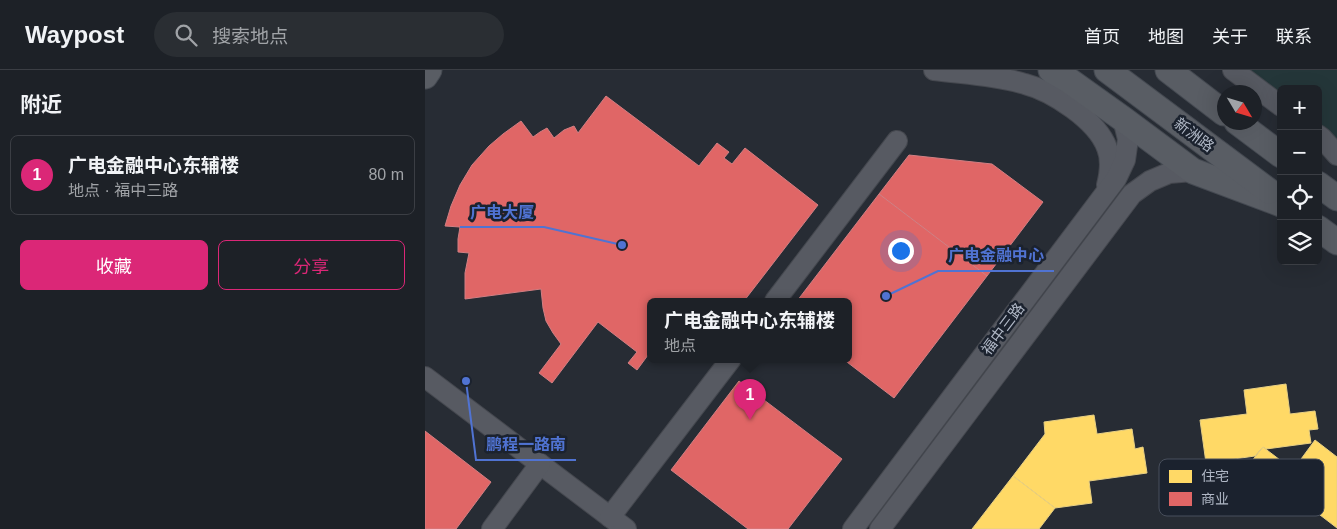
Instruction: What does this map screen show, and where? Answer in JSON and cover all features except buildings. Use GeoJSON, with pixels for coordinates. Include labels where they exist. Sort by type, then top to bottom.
{"type":"FeatureCollection","features":[{"type":"Feature","properties":{"kind":"main road"},"geometry":{"type":"LineString","coordinates":[[425,76],[429,70]]}},
{"type":"Feature","properties":{"kind":"main road"},"geometry":{"type":"LineString","coordinates":[[1051,70],[1067,79],[1193,171],[1277,202]]}},
{"type":"Feature","properties":{"kind":"main road","name":"新洲路"},"geometry":{"type":"LineString","coordinates":[[1107,70],[1277,197]]}},
{"type":"Feature","properties":{"kind":"main road"},"geometry":{"type":"LineString","coordinates":[[1168,70],[1217,107]]}},
{"type":"Feature","properties":{"kind":"main road"},"geometry":{"type":"LineString","coordinates":[[1247,130],[1277,153]]}},
{"type":"Feature","properties":{"kind":"main road"},"geometry":{"type":"LineString","coordinates":[[1322,187],[1337,198]]}},
{"type":"Feature","properties":{"kind":"main road"},"geometry":{"type":"LineString","coordinates":[[1322,231],[1337,242]]}},
{"type":"Feature","properties":{"kind":"street"},"geometry":{"type":"LineString","coordinates":[[934,70],[1006,79],[1026,84],[1055,97],[1079,114],[1098,131],[1108,149],[1111,166],[1110,175],[1100,201]]}},
{"type":"Feature","properties":{"kind":"street"},"geometry":{"type":"LineString","coordinates":[[1233,70],[1277,103]]}},
{"type":"Feature","properties":{"kind":"street","name":"福中三路"},"geometry":{"type":"LineString","coordinates":[[853,529],[1116,179],[1125,160],[1128,139],[1123,119]]}},
{"type":"Feature","properties":{"kind":"street"},"geometry":{"type":"LineString","coordinates":[[1322,139],[1337,155]]}},
{"type":"Feature","properties":{"kind":"street"},"geometry":{"type":"LineString","coordinates":[[777,298],[897,141]]}},
{"type":"Feature","properties":{"kind":"street","name":"福中三路"},"geometry":{"type":"LineString","coordinates":[[880,529],[1131,194],[1149,181],[1169,172],[1193,171]]}},
{"type":"Feature","properties":{"kind":"street"},"geometry":{"type":"LineString","coordinates":[[425,376],[618,523],[728,363]]}},
{"type":"Feature","properties":{"kind":"street"},"geometry":{"type":"LineString","coordinates":[[492,529],[541,464]]}},
{"type":"Feature","properties":{"kind":"shaded area"},"geometry":{"type":"Polygon","coordinates":[[[1245,70],[1337,70],[1337,140],[1322,128],[1322,85],[1277,85],[1277,94],[1245,70]]]}},
{"type":"Feature","properties":{"kind":"place","name":"广电大厦"},"geometry":{"type":"Point","coordinates":[622,245]}},
{"type":"Feature","properties":{"kind":"place","name":"广电金融中心"},"geometry":{"type":"Point","coordinates":[886,296]}},
{"type":"Feature","properties":{"kind":"place","name":"鹏程一路南"},"geometry":{"type":"Point","coordinates":[466,381]}},
{"type":"Feature","properties":{"kind":"place","name":"广电金融中心东辅楼"},"geometry":{"type":"Point","coordinates":[750,420]}}]}
